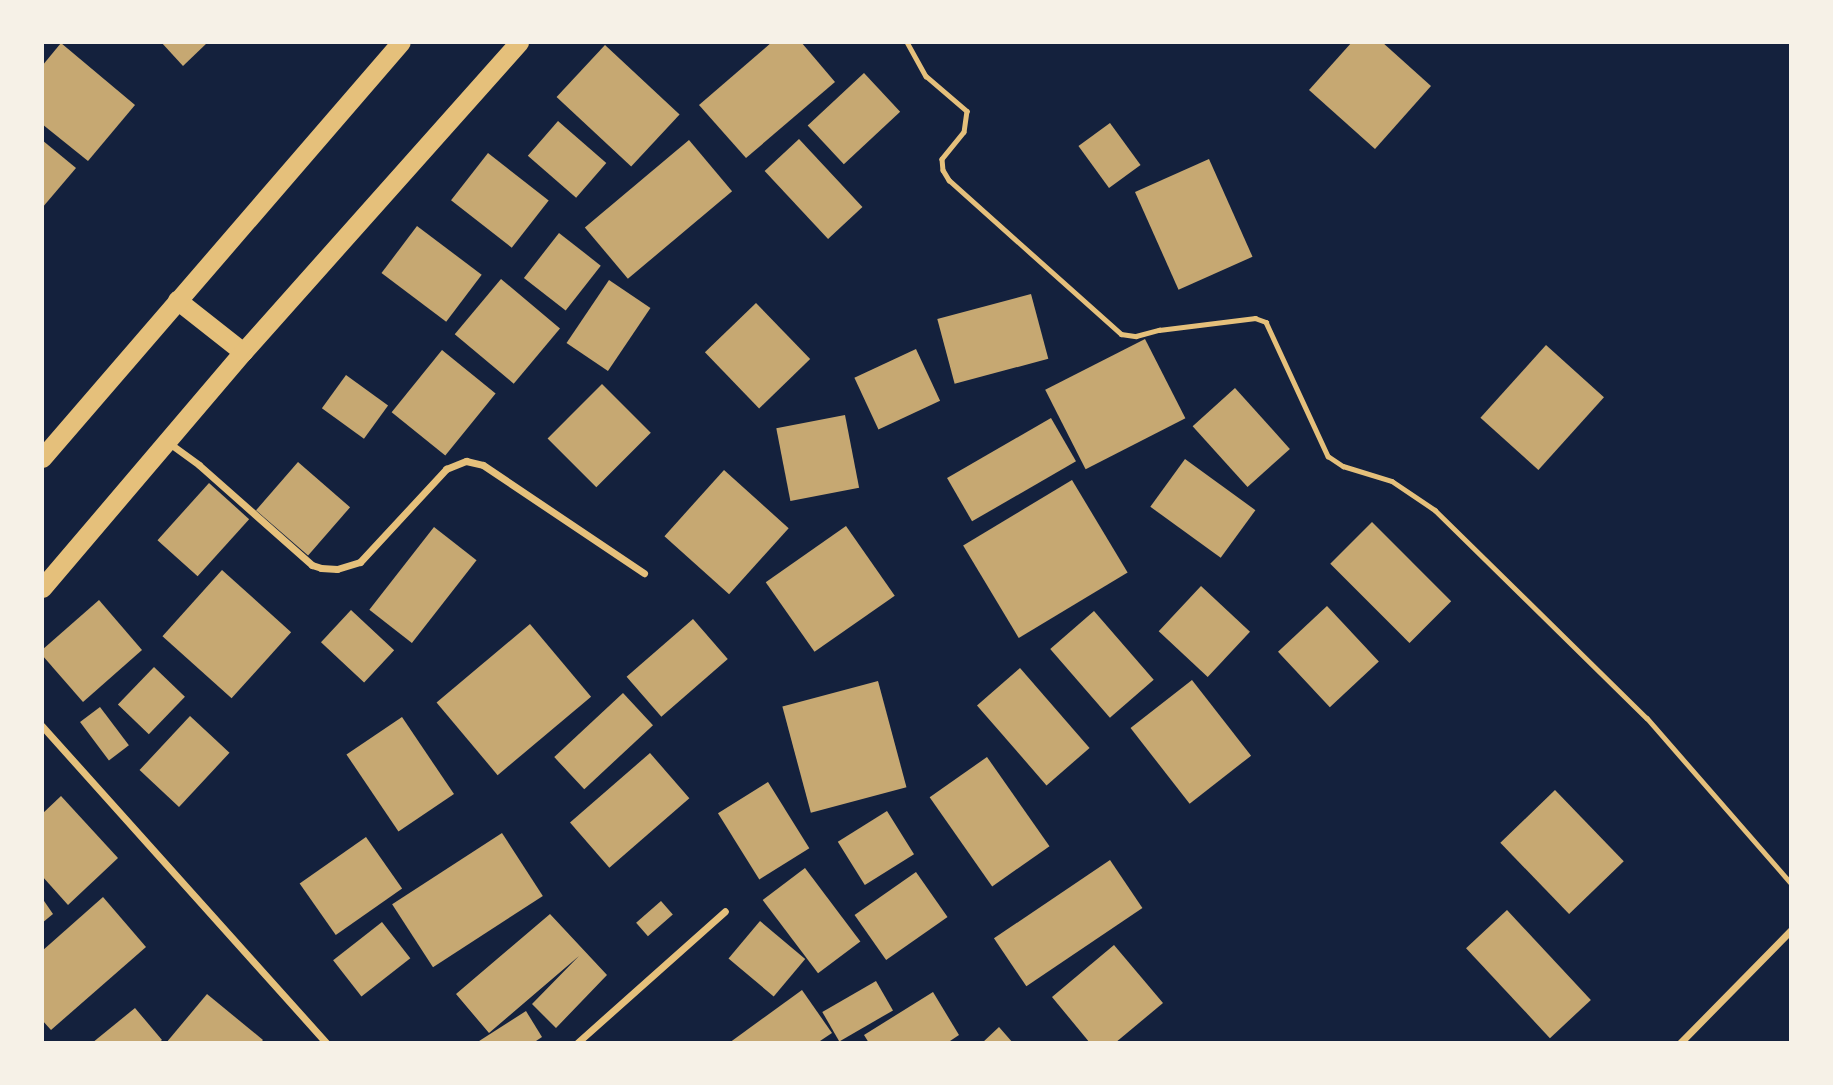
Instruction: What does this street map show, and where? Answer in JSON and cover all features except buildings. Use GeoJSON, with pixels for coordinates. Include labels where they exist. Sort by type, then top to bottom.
{"type":"FeatureCollection","features":[{"type":"Feature","properties":{"kind":"highway"},"geometry":{"type":"LineString","coordinates":[[42,458],[401,42]]}},
{"type":"Feature","properties":{"kind":"highway"},"geometry":{"type":"LineString","coordinates":[[42,588],[165,441],[519,42]]}},
{"type":"Feature","properties":{"kind":"highway"},"geometry":{"type":"LineString","coordinates":[[177,300],[243,352]]}},
{"type":"Feature","properties":{"kind":"street"},"geometry":{"type":"LineString","coordinates":[[165,441],[199,465],[312,565],[321,568],[337,569],[360,562],[446,469],[466,461],[483,465],[644,573]]}},
{"type":"Feature","properties":{"kind":"street"},"geometry":{"type":"LineString","coordinates":[[42,726],[326,1043]]}},
{"type":"Feature","properties":{"kind":"street"},"geometry":{"type":"LineString","coordinates":[[577,1043],[725,911]]}},
{"type":"Feature","properties":{"kind":"street"},"geometry":{"type":"LineString","coordinates":[[1680,1043],[1791,930]]}},
{"type":"Feature","properties":{"kind":"path"},"geometry":{"type":"LineString","coordinates":[[907,42],[926,76],[967,111],[964,132],[942,159],[943,170],[949,180],[1121,334],[1136,336],[1159,330],[1255,318],[1266,322],[1328,456],[1343,466],[1392,481],[1435,510],[1647,718],[1791,883]]}}]}
